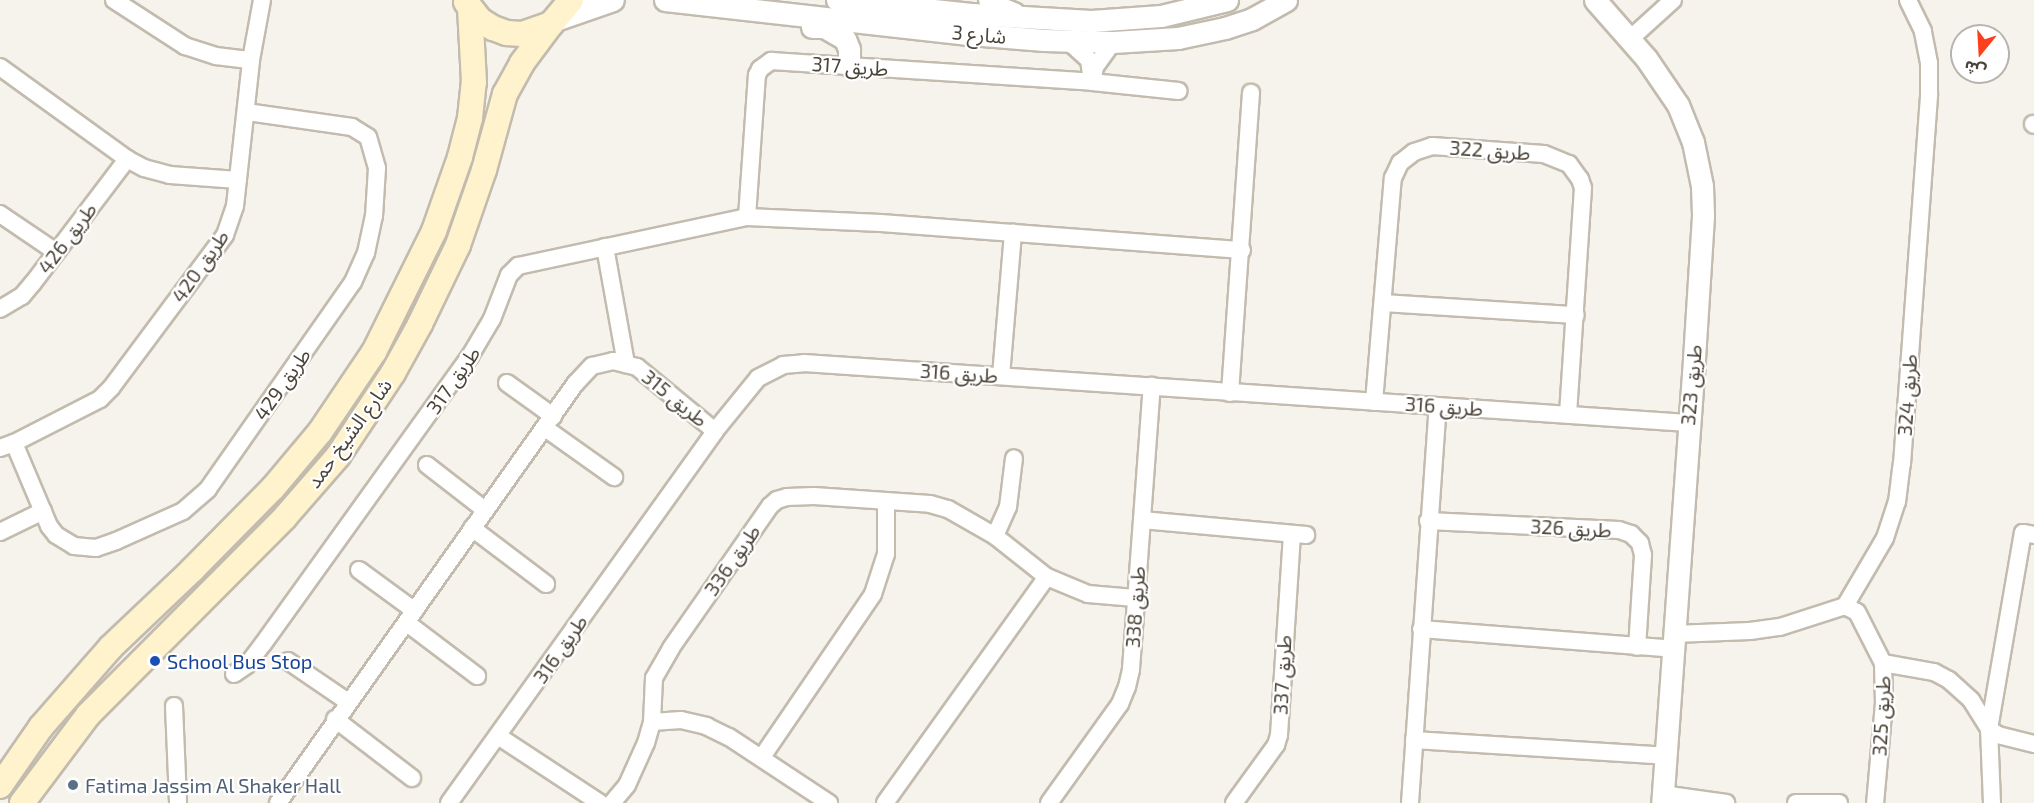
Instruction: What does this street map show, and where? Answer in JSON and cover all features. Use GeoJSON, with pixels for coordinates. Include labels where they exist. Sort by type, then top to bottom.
{"type":"FeatureCollection","features":[{"type":"Feature","properties":{"kind":"main road"},"geometry":{"type":"LineString","coordinates":[[466,3],[480,20],[507,33],[537,31],[560,14]]}},
{"type":"Feature","properties":{"kind":"main road","name":"شارع الشيخ حمد"},"geometry":{"type":"LineString","coordinates":[[0,786],[37,732],[111,647],[273,488],[320,432],[374,352],[434,231],[460,157],[470,118],[474,82],[466,3]]}},
{"type":"Feature","properties":{"kind":"main road","name":"شارع الشيخ حمد"},"geometry":{"type":"LineString","coordinates":[[22,803],[88,716],[285,518],[338,456],[393,373],[420,324],[458,245],[484,170],[505,94],[522,63],[560,14]]}},
{"type":"Feature","properties":{"kind":"street"},"geometry":{"type":"LineString","coordinates":[[114,0],[185,46],[216,56],[251,60]]}},
{"type":"Feature","properties":{"kind":"street","name":"طريق 420"},"geometry":{"type":"LineString","coordinates":[[7,446],[87,408],[111,388],[225,235],[231,221],[238,180],[251,60],[262,0]]}},
{"type":"Feature","properties":{"kind":"street"},"geometry":{"type":"LineString","coordinates":[[560,14],[613,0]]}},
{"type":"Feature","properties":{"kind":"street","name":"شارع 3"},"geometry":{"type":"LineString","coordinates":[[665,0],[969,34],[1113,42],[1178,38],[1225,28],[1252,19],[1286,0]]}},
{"type":"Feature","properties":{"kind":"street","name":"شارع 3"},"geometry":{"type":"LineString","coordinates":[[837,0],[1037,19],[1113,21],[1151,17],[1227,0]]}},
{"type":"Feature","properties":{"kind":"street"},"geometry":{"type":"LineString","coordinates":[[926,9],[951,0]]}},
{"type":"Feature","properties":{"kind":"street"},"geometry":{"type":"LineString","coordinates":[[987,0],[1037,19]]}},
{"type":"Feature","properties":{"kind":"street","name":"طريق 323"},"geometry":{"type":"LineString","coordinates":[[1595,0],[1630,39],[1678,105],[1693,142],[1702,186],[1703,216],[1662,798]]}},
{"type":"Feature","properties":{"kind":"street"},"geometry":{"type":"LineString","coordinates":[[1630,39],[1673,0]]}},
{"type":"Feature","properties":{"kind":"street","name":"طريق 324"},"geometry":{"type":"LineString","coordinates":[[1845,606],[1885,538],[1897,502],[1902,464],[1929,93],[1929,63],[1923,31],[1908,0]]}},
{"type":"Feature","properties":{"kind":"street"},"geometry":{"type":"LineString","coordinates":[[722,7],[761,21],[824,27],[845,39],[849,49],[849,65]]}},
{"type":"Feature","properties":{"kind":"street"},"geometry":{"type":"LineString","coordinates":[[1068,41],[1089,60],[1092,82]]}},
{"type":"Feature","properties":{"kind":"street"},"geometry":{"type":"LineString","coordinates":[[1092,82],[1095,67],[1113,42]]}},
{"type":"Feature","properties":{"kind":"street","name":"طريق 317"},"geometry":{"type":"LineString","coordinates":[[747,217],[757,75],[765,64],[777,60],[1092,82],[1179,91]]}},
{"type":"Feature","properties":{"kind":"street"},"geometry":{"type":"LineString","coordinates":[[0,68],[127,159],[144,168],[170,175],[238,180]]}},
{"type":"Feature","properties":{"kind":"street"},"geometry":{"type":"LineString","coordinates":[[1230,393],[1242,250],[1251,93]]}},
{"type":"Feature","properties":{"kind":"street","name":"طريق 429"},"geometry":{"type":"LineString","coordinates":[[7,446],[56,535],[74,546],[86,548],[116,541],[183,511],[208,489],[361,268],[374,216],[378,168],[368,137],[352,128],[246,112]]}},
{"type":"Feature","properties":{"kind":"street","name":"طريق 322"},"geometry":{"type":"LineString","coordinates":[[1374,402],[1393,178],[1400,164],[1414,152],[1432,147],[1553,156],[1569,164],[1576,171],[1584,198],[1568,415]]}},
{"type":"Feature","properties":{"kind":"street","name":"طريق 426"},"geometry":{"type":"LineString","coordinates":[[0,309],[22,296],[127,159]]}},
{"type":"Feature","properties":{"kind":"street"},"geometry":{"type":"LineString","coordinates":[[0,214],[56,252]]}},
{"type":"Feature","properties":{"kind":"street","name":"طريق 317"},"geometry":{"type":"LineString","coordinates":[[234,674],[247,665],[263,644],[470,356],[492,319],[513,270],[524,264],[747,217],[789,217],[1242,250]]}},
{"type":"Feature","properties":{"kind":"street"},"geometry":{"type":"LineString","coordinates":[[1001,376],[1013,233]]}},
{"type":"Feature","properties":{"kind":"street"},"geometry":{"type":"LineString","coordinates":[[605,247],[626,364]]}},
{"type":"Feature","properties":{"kind":"street"},"geometry":{"type":"LineString","coordinates":[[1383,303],[1576,315]]}},
{"type":"Feature","properties":{"kind":"street","name":"طريق 315"},"geometry":{"type":"LineString","coordinates":[[278,803],[335,719],[411,617],[575,384],[592,366],[613,361],[637,367],[715,431]]}},
{"type":"Feature","properties":{"kind":"street","name":"طريق 316"},"geometry":{"type":"LineString","coordinates":[[449,803],[715,431],[758,378],[783,365],[804,363],[1688,423]]}},
{"type":"Feature","properties":{"kind":"street"},"geometry":{"type":"LineString","coordinates":[[507,383],[614,477]]}},
{"type":"Feature","properties":{"kind":"street","name":"طريق 338"},"geometry":{"type":"LineString","coordinates":[[1049,803],[1120,704],[1131,669],[1152,386]]}},
{"type":"Feature","properties":{"kind":"street"},"geometry":{"type":"LineString","coordinates":[[1410,803],[1428,521],[1438,406]]}},
{"type":"Feature","properties":{"kind":"street"},"geometry":{"type":"LineString","coordinates":[[995,536],[1008,507],[1014,458]]}},
{"type":"Feature","properties":{"kind":"street"},"geometry":{"type":"LineString","coordinates":[[427,465],[485,510]]}},
{"type":"Feature","properties":{"kind":"street","name":"طريق 336"},"geometry":{"type":"LineString","coordinates":[[612,803],[634,770],[652,722],[654,678],[671,648],[770,506],[777,500],[796,496],[930,504],[948,509],[995,536],[1047,577],[1088,594],[1135,598]]}},
{"type":"Feature","properties":{"kind":"street"},"geometry":{"type":"LineString","coordinates":[[762,757],[873,594],[886,554],[886,501]]}},
{"type":"Feature","properties":{"kind":"street"},"geometry":{"type":"LineString","coordinates":[[0,532],[43,511]]}},
{"type":"Feature","properties":{"kind":"street","name":"طريق 337"},"geometry":{"type":"LineString","coordinates":[[1142,520],[1299,534],[1279,735],[1276,745],[1234,803]]}},
{"type":"Feature","properties":{"kind":"street","name":"طريق 326"},"geometry":{"type":"LineString","coordinates":[[1428,521],[1619,530],[1631,534],[1640,543],[1643,555],[1637,647]]}},
{"type":"Feature","properties":{"kind":"street"},"geometry":{"type":"LineString","coordinates":[[472,528],[546,584]]}},
{"type":"Feature","properties":{"kind":"street"},"geometry":{"type":"LineString","coordinates":[[1992,803],[1989,729],[2029,534]]}},
{"type":"Feature","properties":{"kind":"street"},"geometry":{"type":"LineString","coordinates":[[359,570],[477,676]]}},
{"type":"Feature","properties":{"kind":"street"},"geometry":{"type":"LineString","coordinates":[[885,803],[1047,577]]}},
{"type":"Feature","properties":{"kind":"street"},"geometry":{"type":"LineString","coordinates":[[1421,629],[1637,647],[1780,627],[1845,606]]}},
{"type":"Feature","properties":{"kind":"street","name":"طريق 325"},"geometry":{"type":"LineString","coordinates":[[1845,606],[1857,612],[1883,663],[1884,703],[1875,803]]}},
{"type":"Feature","properties":{"kind":"street"},"geometry":{"type":"LineString","coordinates":[[288,661],[348,702]]}},
{"type":"Feature","properties":{"kind":"street"},"geometry":{"type":"LineString","coordinates":[[1883,663],[1934,672],[1949,680],[1971,700],[1989,729],[2008,739],[2034,744]]}},
{"type":"Feature","properties":{"kind":"street"},"geometry":{"type":"LineString","coordinates":[[174,706],[178,803]]}},
{"type":"Feature","properties":{"kind":"street"},"geometry":{"type":"LineString","coordinates":[[335,719],[412,778]]}},
{"type":"Feature","properties":{"kind":"street"},"geometry":{"type":"LineString","coordinates":[[652,722],[681,720],[706,726],[762,757],[829,803]]}},
{"type":"Feature","properties":{"kind":"street"},"geometry":{"type":"LineString","coordinates":[[498,736],[600,803]]}},
{"type":"Feature","properties":{"kind":"street"},"geometry":{"type":"LineString","coordinates":[[1414,740],[1665,756]]}},
{"type":"Feature","properties":{"kind":"street"},"geometry":{"type":"LineString","coordinates":[[1662,798],[1726,803]]}},
{"type":"Feature","properties":{"kind":"street"},"geometry":{"type":"LineString","coordinates":[[1796,803],[1839,803]]}},
{"type":"Feature","properties":{"kind":"place","name":"School Bus Stop"},"geometry":{"type":"Point","coordinates":[155,661]}},
{"type":"Feature","properties":{"kind":"place","name":"Fatima Jassim Al Shaker Hall"},"geometry":{"type":"Point","coordinates":[73,785]}}]}
